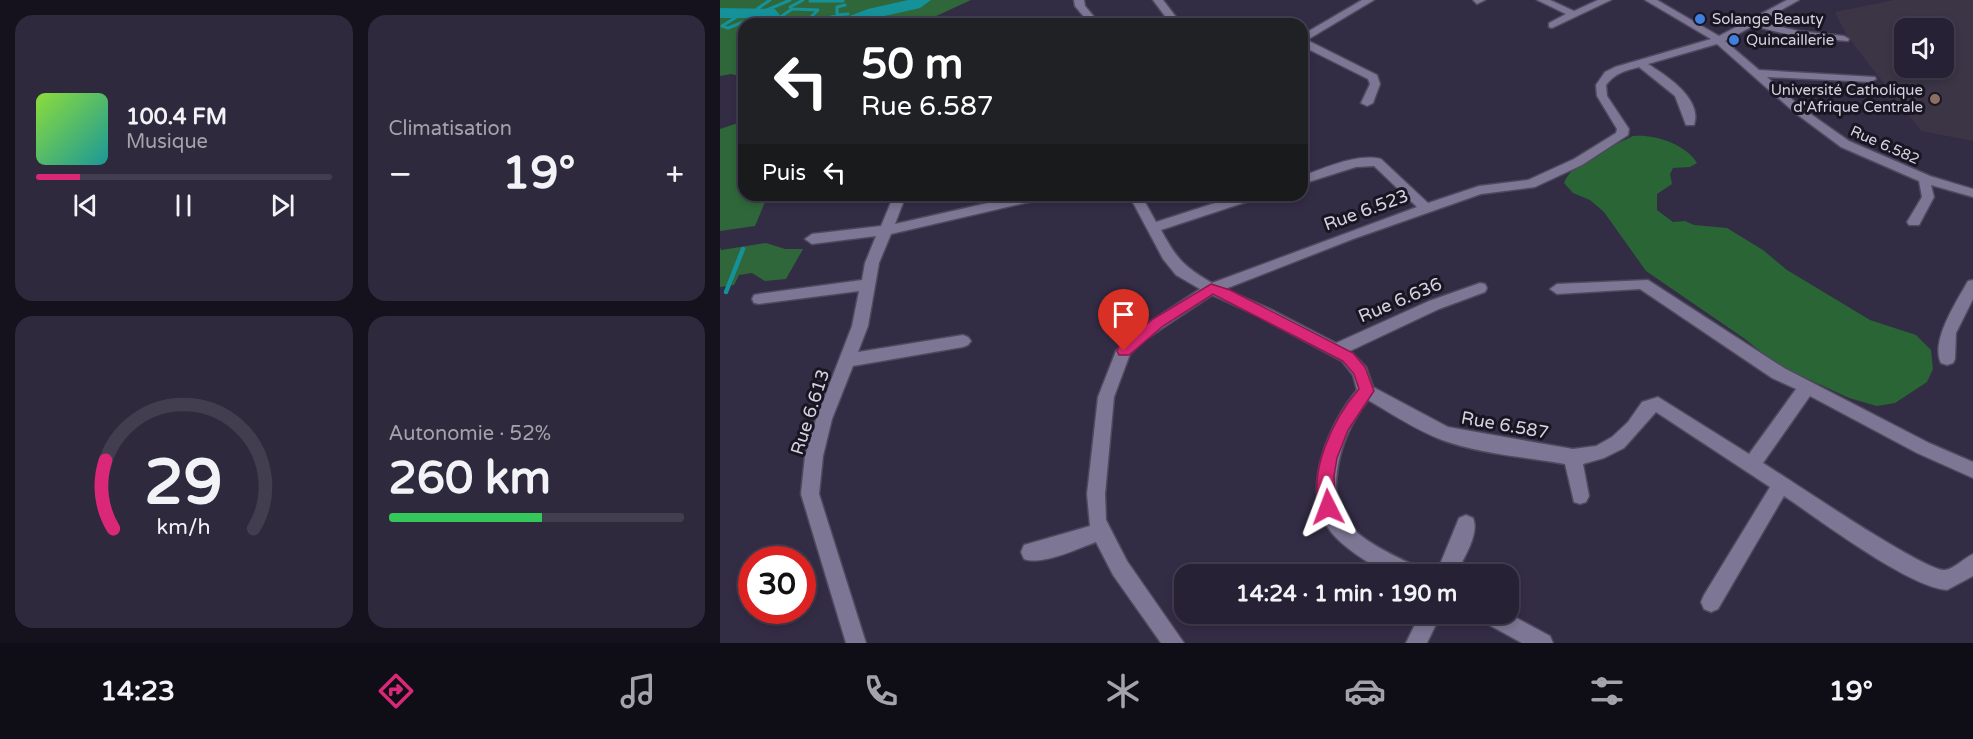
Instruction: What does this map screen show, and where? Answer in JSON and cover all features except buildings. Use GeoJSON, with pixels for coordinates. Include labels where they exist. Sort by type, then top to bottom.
{"type":"FeatureCollection","features":[{"type":"Feature","properties":{"kind":"street"},"geometry":{"type":"LineString","coordinates":[[1079,0],[1080,6],[1090,18]]}},
{"type":"Feature","properties":{"kind":"street"},"geometry":{"type":"LineString","coordinates":[[1158,0],[1171,17],[1169,18]]}},
{"type":"Feature","properties":{"kind":"street"},"geometry":{"type":"LineString","coordinates":[[1308,37],[1369,0]]}},
{"type":"Feature","properties":{"kind":"street"},"geometry":{"type":"LineString","coordinates":[[1542,0],[1574,14]]}},
{"type":"Feature","properties":{"kind":"street"},"geometry":{"type":"LineString","coordinates":[[1552,25],[1606,0]]}},
{"type":"Feature","properties":{"kind":"street","name":"Rue 6.582"},"geometry":{"type":"LineString","coordinates":[[1650,0],[1719,40],[1797,110],[1845,144],[1926,179],[1973,193]]}},
{"type":"Feature","properties":{"kind":"street","name":"Rue 6.523"},"geometry":{"type":"LineString","coordinates":[[1173,643],[1120,568],[1097,520],[1099,452],[1106,397],[1124,351],[1158,322],[1211,289],[1425,208],[1479,190],[1531,184],[1578,162],[1622,135],[1623,129],[1602,96],[1601,86],[1609,74],[1639,62],[1719,40],[1753,24],[1794,0]]}},
{"type":"Feature","properties":{"kind":"street"},"geometry":{"type":"LineString","coordinates":[[1753,24],[1799,34],[1844,39]]}},
{"type":"Feature","properties":{"kind":"street"},"geometry":{"type":"LineString","coordinates":[[1308,44],[1373,77],[1375,84],[1366,103]]}},
{"type":"Feature","properties":{"kind":"street"},"geometry":{"type":"LineString","coordinates":[[1639,62],[1675,88],[1690,110],[1690,123]]}},
{"type":"Feature","properties":{"kind":"street"},"geometry":{"type":"LineString","coordinates":[[1756,73],[1871,79]]}},
{"type":"Feature","properties":{"kind":"street"},"geometry":{"type":"LineString","coordinates":[[1308,178],[1355,163],[1377,162],[1425,208]]}},
{"type":"Feature","properties":{"kind":"street"},"geometry":{"type":"LineString","coordinates":[[1914,222],[1928,197],[1926,179]]}},
{"type":"Feature","properties":{"kind":"street","name":"Rue 6.613"},"geometry":{"type":"LineString","coordinates":[[856,643],[810,494],[814,456],[824,419],[860,326],[872,263],[888,230],[898,201]]}},
{"type":"Feature","properties":{"kind":"street"},"geometry":{"type":"LineString","coordinates":[[812,239],[888,230],[1016,201]]}},
{"type":"Feature","properties":{"kind":"street"},"geometry":{"type":"LineString","coordinates":[[1138,201],[1168,256],[1181,271],[1211,289],[1336,350],[1348,357],[1360,372],[1366,391],[1354,405],[1341,428],[1329,458],[1326,476],[1328,507],[1334,521],[1368,551],[1392,564]]}},
{"type":"Feature","properties":{"kind":"street"},"geometry":{"type":"LineString","coordinates":[[1152,228],[1235,201]]}},
{"type":"Feature","properties":{"kind":"street"},"geometry":{"type":"LineString","coordinates":[[1557,289],[1643,284],[1778,373],[1923,448],[1973,470]]}},
{"type":"Feature","properties":{"kind":"street"},"geometry":{"type":"LineString","coordinates":[[759,299],[867,285]]}},
{"type":"Feature","properties":{"kind":"street"},"geometry":{"type":"LineString","coordinates":[[1947,360],[1948,333],[1973,285]]}},
{"type":"Feature","properties":{"kind":"street","name":"Rue 6.636"},"geometry":{"type":"LineString","coordinates":[[1336,350],[1417,313],[1480,288]]}},
{"type":"Feature","properties":{"kind":"street"},"geometry":{"type":"LineString","coordinates":[[848,360],[963,341]]}},
{"type":"Feature","properties":{"kind":"street"},"geometry":{"type":"LineString","coordinates":[[1752,464],[1807,387]]}},
{"type":"Feature","properties":{"kind":"street","name":"Rue 6.587"},"geometry":{"type":"LineString","coordinates":[[1366,391],[1427,426],[1446,434],[1469,440],[1573,457],[1587,457],[1613,447],[1628,435],[1652,404],[1672,412],[1897,558],[1935,579],[1947,580],[1973,564]]}},
{"type":"Feature","properties":{"kind":"street"},"geometry":{"type":"LineString","coordinates":[[1573,457],[1580,496]]}},
{"type":"Feature","properties":{"kind":"street"},"geometry":{"type":"LineString","coordinates":[[1711,602],[1781,484]]}},
{"type":"Feature","properties":{"kind":"street"},"geometry":{"type":"LineString","coordinates":[[1451,564],[1466,524]]}},
{"type":"Feature","properties":{"kind":"street"},"geometry":{"type":"LineString","coordinates":[[1030,552],[1051,548],[1101,531]]}},
{"type":"Feature","properties":{"kind":"street"},"geometry":{"type":"LineString","coordinates":[[1416,643],[1426,624]]}},
{"type":"Feature","properties":{"kind":"street"},"geometry":{"type":"LineString","coordinates":[[1508,624],[1543,643]]}},
{"type":"Feature","properties":{"kind":"shaded area","name":"Université Catholique d'Afrique Centrale"},"geometry":{"type":"Polygon","coordinates":[[[1894,0],[1973,0],[1973,141],[1921,131],[1847,36],[1835,12],[1894,0]]]}},
{"type":"Feature","properties":{"kind":"green space"},"geometry":{"type":"Polygon","coordinates":[[[720,0],[971,0],[932,18],[738,18],[738,76],[720,76],[720,0]]]}},
{"type":"Feature","properties":{"kind":"green space"},"geometry":{"type":"Polygon","coordinates":[[[738,123],[738,201],[765,201],[755,226],[720,231],[720,129],[738,123]]]}},
{"type":"Feature","properties":{"kind":"green space"},"geometry":{"type":"Polygon","coordinates":[[[1633,136],[1650,137],[1669,142],[1685,150],[1697,163],[1690,167],[1673,168],[1670,174],[1672,184],[1657,194],[1657,210],[1673,222],[1685,221],[1694,225],[1727,228],[1763,250],[1787,270],[1870,320],[1916,335],[1931,350],[1933,369],[1927,382],[1895,403],[1877,406],[1849,398],[1776,364],[1745,339],[1646,271],[1604,212],[1590,200],[1573,193],[1564,183],[1568,175],[1584,161],[1633,136]]]}},
{"type":"Feature","properties":{"kind":"green space"},"geometry":{"type":"Polygon","coordinates":[[[766,243],[785,249],[803,249],[786,279],[765,281],[752,273],[739,275],[734,285],[720,287],[720,247],[721,250],[766,243]]]}},
{"type":"Feature","properties":{"kind":"waterway"},"geometry":{"type":"LineString","coordinates":[[757,9],[770,0]]}},
{"type":"Feature","properties":{"kind":"waterway"},"geometry":{"type":"LineString","coordinates":[[767,10],[790,0]]}},
{"type":"Feature","properties":{"kind":"waterway"},"geometry":{"type":"LineString","coordinates":[[792,9],[790,7],[803,0]]}},
{"type":"Feature","properties":{"kind":"waterway"},"geometry":{"type":"LineString","coordinates":[[861,18],[922,0]]}},
{"type":"Feature","properties":{"kind":"waterway"},"geometry":{"type":"LineString","coordinates":[[810,1],[843,1]]}},
{"type":"Feature","properties":{"kind":"waterway"},"geometry":{"type":"LineString","coordinates":[[845,5],[837,7],[837,15],[848,14]]}},
{"type":"Feature","properties":{"kind":"waterway"},"geometry":{"type":"LineString","coordinates":[[779,18],[792,9]]}},
{"type":"Feature","properties":{"kind":"waterway"},"geometry":{"type":"LineString","coordinates":[[792,9],[818,10],[810,18]]}},
{"type":"Feature","properties":{"kind":"waterway"},"geometry":{"type":"LineString","coordinates":[[720,13],[769,13],[773,18]]}},
{"type":"Feature","properties":{"kind":"waterway"},"geometry":{"type":"LineString","coordinates":[[738,24],[728,28],[722,26],[743,13]]}},
{"type":"Feature","properties":{"kind":"waterway"},"geometry":{"type":"LineString","coordinates":[[753,18],[766,13]]}},
{"type":"Feature","properties":{"kind":"waterway"},"geometry":{"type":"LineString","coordinates":[[726,292],[743,249]]}},
{"type":"Feature","properties":{"kind":"place","name":"Solange Beauty"},"geometry":{"type":"Point","coordinates":[1700,19]}},
{"type":"Feature","properties":{"kind":"place","name":"Quincaillerie"},"geometry":{"type":"Point","coordinates":[1734,40]}},
{"type":"Feature","properties":{"kind":"place","name":"Université Catholique d'Afrique Centrale"},"geometry":{"type":"Point","coordinates":[1935,99]}},
{"type":"Feature","properties":{"kind":"route"},"geometry":{"type":"LineString","coordinates":[[1124,351],[1158,322],[1211,289],[1226,294],[1348,357],[1360,372],[1366,391],[1354,405],[1341,428],[1329,458],[1326,476],[1328,507]]}}]}
